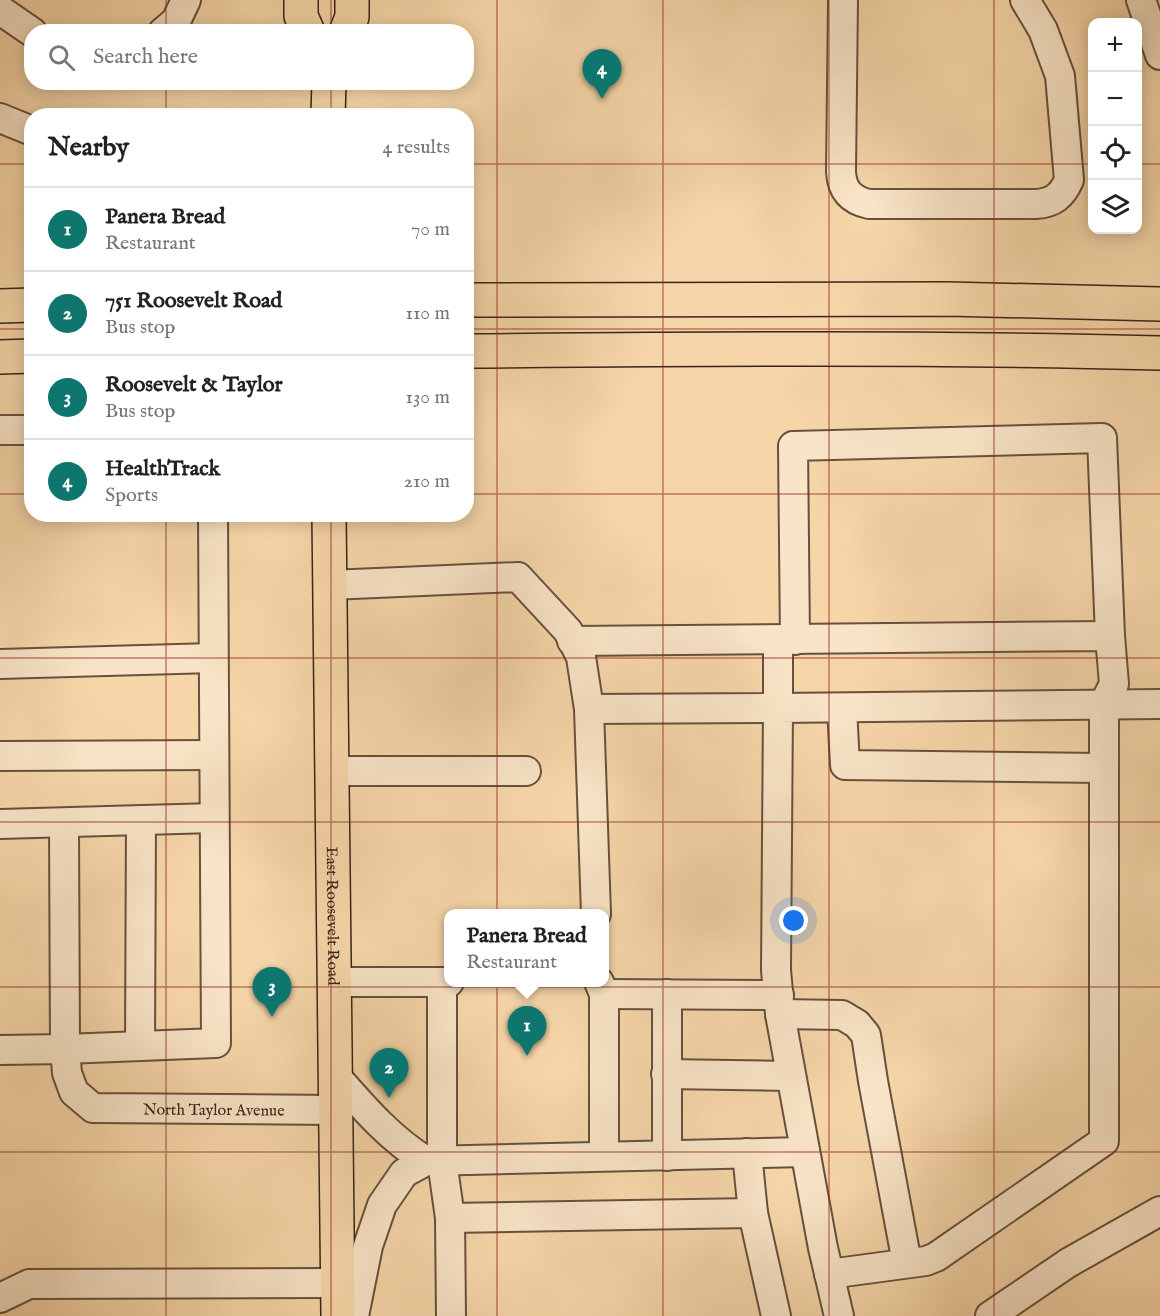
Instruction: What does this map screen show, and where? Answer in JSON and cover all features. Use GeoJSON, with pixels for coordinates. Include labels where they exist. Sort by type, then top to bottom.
{"type":"FeatureCollection","features":[{"type":"Feature","properties":{"kind":"main road"},"geometry":{"type":"LineString","coordinates":[[300,0],[301,16],[304,24]]}},
{"type":"Feature","properties":{"kind":"main road"},"geometry":{"type":"LineString","coordinates":[[349,24],[352,17],[352,0]]}},
{"type":"Feature","properties":{"kind":"main road"},"geometry":{"type":"LineString","coordinates":[[328,108],[329,90]]}},
{"type":"Feature","properties":{"kind":"main road"},"geometry":{"type":"LineString","coordinates":[[474,300],[947,299],[1160,304]]}},
{"type":"Feature","properties":{"kind":"main road"},"geometry":{"type":"LineString","coordinates":[[0,306],[24,305]]}},
{"type":"Feature","properties":{"kind":"main road"},"geometry":{"type":"LineString","coordinates":[[474,351],[879,349],[1160,353]]}},
{"type":"Feature","properties":{"kind":"main road"},"geometry":{"type":"LineString","coordinates":[[0,357],[24,356]]}},
{"type":"Feature","properties":{"kind":"main road","name":"East Roosevelt Road"},"geometry":{"type":"LineString","coordinates":[[329,522],[338,1316]]}},
{"type":"Feature","properties":{"kind":"street"},"geometry":{"type":"LineString","coordinates":[[172,24],[186,0]]}},
{"type":"Feature","properties":{"kind":"street"},"geometry":{"type":"LineString","coordinates":[[839,1],[841,172],[842,181],[851,197],[869,204],[1045,203],[1060,195],[1069,180],[1060,76],[1043,30],[1026,0]]}},
{"type":"Feature","properties":{"kind":"street"},"geometry":{"type":"LineString","coordinates":[[1141,0],[1160,55]]}},
{"type":"Feature","properties":{"kind":"street"},"geometry":{"type":"LineString","coordinates":[[0,10],[24,26]]}},
{"type":"Feature","properties":{"kind":"street"},"geometry":{"type":"LineString","coordinates":[[0,118],[24,128]]}},
{"type":"Feature","properties":{"kind":"street"},"geometry":{"type":"LineString","coordinates":[[0,430],[24,430]]}},
{"type":"Feature","properties":{"kind":"street"},"geometry":{"type":"LineString","coordinates":[[829,1274],[926,1261],[936,1257],[1104,1141],[1104,705],[1114,684],[1102,438],[793,446],[787,640],[778,708],[776,970],[790,1076],[829,1274],[839,1316]]}},
{"type":"Feature","properties":{"kind":"street"},"geometry":{"type":"LineString","coordinates":[[0,1050],[216,1043],[213,522]]}},
{"type":"Feature","properties":{"kind":"street"},"geometry":{"type":"LineString","coordinates":[[330,585],[518,577],[568,631],[581,657],[589,709],[596,909]]}},
{"type":"Feature","properties":{"kind":"street"},"geometry":{"type":"LineString","coordinates":[[572,640],[1110,636]]}},
{"type":"Feature","properties":{"kind":"street"},"geometry":{"type":"LineString","coordinates":[[0,664],[213,658]]}},
{"type":"Feature","properties":{"kind":"street"},"geometry":{"type":"LineString","coordinates":[[589,709],[1160,704]]}},
{"type":"Feature","properties":{"kind":"street"},"geometry":{"type":"LineString","coordinates":[[842,708],[845,765],[1103,768]]}},
{"type":"Feature","properties":{"kind":"street"},"geometry":{"type":"LineString","coordinates":[[0,756],[214,755]]}},
{"type":"Feature","properties":{"kind":"street"},"geometry":{"type":"LineString","coordinates":[[332,771],[526,771]]}},
{"type":"Feature","properties":{"kind":"street"},"geometry":{"type":"LineString","coordinates":[[0,824],[214,818]]}},
{"type":"Feature","properties":{"kind":"street"},"geometry":{"type":"LineString","coordinates":[[140,1046],[141,820]]}},
{"type":"Feature","properties":{"kind":"street"},"geometry":{"type":"LineString","coordinates":[[64,823],[65,1049]]}},
{"type":"Feature","properties":{"kind":"street"},"geometry":{"type":"LineString","coordinates":[[334,982],[444,982]]}},
{"type":"Feature","properties":{"kind":"street"},"geometry":{"type":"LineString","coordinates":[[445,987],[434,1161],[450,1218],[451,1316]]}},
{"type":"Feature","properties":{"kind":"street"},"geometry":{"type":"LineString","coordinates":[[604,1156],[601,988],[779,1004],[842,1015],[857,1024],[866,1035],[907,1263]]}},
{"type":"Feature","properties":{"kind":"street"},"geometry":{"type":"LineString","coordinates":[[667,994],[668,1156]]}},
{"type":"Feature","properties":{"kind":"street","name":"North Taylor Avenue"},"geometry":{"type":"LineString","coordinates":[[65,1049],[67,1073],[74,1092],[93,1108],[334,1110]]}},
{"type":"Feature","properties":{"kind":"street"},"geometry":{"type":"LineString","coordinates":[[334,1074],[379,1125],[404,1148],[434,1161]]}},
{"type":"Feature","properties":{"kind":"street"},"geometry":{"type":"LineString","coordinates":[[666,1074],[790,1076]]}},
{"type":"Feature","properties":{"kind":"street"},"geometry":{"type":"LineString","coordinates":[[354,1316],[368,1246],[382,1205],[404,1173],[434,1161],[805,1152]]}},
{"type":"Feature","properties":{"kind":"street"},"geometry":{"type":"LineString","coordinates":[[747,1153],[753,1213],[776,1316]]}},
{"type":"Feature","properties":{"kind":"street"},"geometry":{"type":"LineString","coordinates":[[990,1316],[1068,1263],[1160,1211]]}},
{"type":"Feature","properties":{"kind":"street"},"geometry":{"type":"LineString","coordinates":[[450,1218],[753,1213]]}},
{"type":"Feature","properties":{"kind":"street"},"geometry":{"type":"LineString","coordinates":[[0,1298],[29,1284],[337,1283]]}},
{"type":"Feature","properties":{"kind":"place","name":"HealthTrack"},"geometry":{"type":"Point","coordinates":[602,99]}},
{"type":"Feature","properties":{"kind":"place","name":"Roosevelt & Taylor"},"geometry":{"type":"Point","coordinates":[272,1017]}},
{"type":"Feature","properties":{"kind":"place","name":"Panera Bread"},"geometry":{"type":"Point","coordinates":[527,1056]}},
{"type":"Feature","properties":{"kind":"place","name":"751 Roosevelt Road"},"geometry":{"type":"Point","coordinates":[389,1098]}}]}
